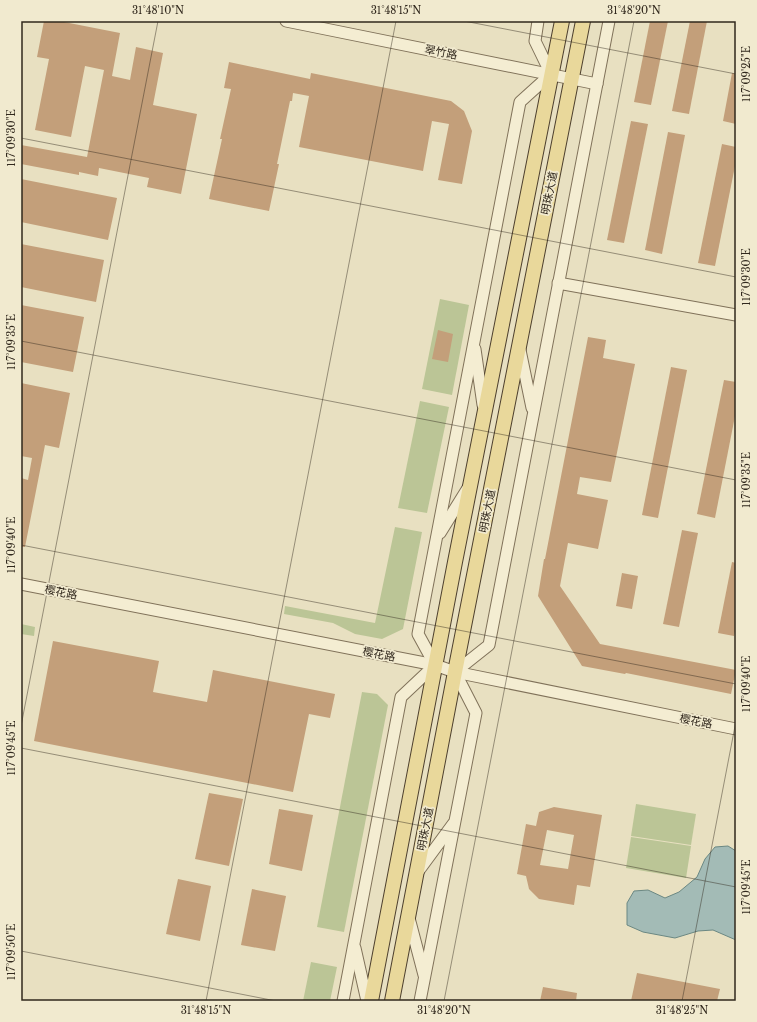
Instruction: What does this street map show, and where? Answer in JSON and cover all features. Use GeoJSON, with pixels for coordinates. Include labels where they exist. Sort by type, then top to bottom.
{"type":"FeatureCollection","features":[{"type":"Feature","properties":{"kind":"main road","name":"明珠大道"},"geometry":{"type":"LineString","coordinates":[[371,1001],[455,562],[562,21]]}},
{"type":"Feature","properties":{"kind":"main road","name":"明珠大道"},"geometry":{"type":"LineString","coordinates":[[392,1001],[583,21]]}},
{"type":"Feature","properties":{"kind":"main road"},"geometry":{"type":"LineString","coordinates":[[528,190],[538,177],[547,179],[549,194]]}},
{"type":"Feature","properties":{"kind":"main road"},"geometry":{"type":"LineString","coordinates":[[455,562],[458,576],[467,577],[476,567]]}},
{"type":"Feature","properties":{"kind":"main road"},"geometry":{"type":"LineString","coordinates":[[411,790],[420,782],[426,784],[432,795]]}},
{"type":"Feature","properties":{"kind":"street","name":"翠竹路"},"geometry":{"type":"LineString","coordinates":[[286,21],[597,84]]}},
{"type":"Feature","properties":{"kind":"street"},"geometry":{"type":"LineString","coordinates":[[343,1001],[401,697],[436,665],[418,634],[520,102],[551,74],[535,41],[538,21]]}},
{"type":"Feature","properties":{"kind":"street"},"geometry":{"type":"LineString","coordinates":[[420,1001],[476,714],[456,672],[489,645],[609,21]]}},
{"type":"Feature","properties":{"kind":"street"},"geometry":{"type":"LineString","coordinates":[[558,283],[736,315]]}},
{"type":"Feature","properties":{"kind":"street"},"geometry":{"type":"LineString","coordinates":[[474,341],[485,414]]}},
{"type":"Feature","properties":{"kind":"street"},"geometry":{"type":"LineString","coordinates":[[519,348],[533,414]]}},
{"type":"Feature","properties":{"kind":"street"},"geometry":{"type":"LineString","coordinates":[[436,538],[471,482]]}},
{"type":"Feature","properties":{"kind":"street","name":"樱花路"},"geometry":{"type":"LineString","coordinates":[[21,584],[436,665],[456,672],[736,729]]}},
{"type":"Feature","properties":{"kind":"street"},"geometry":{"type":"LineString","coordinates":[[417,874],[455,821]]}},
{"type":"Feature","properties":{"kind":"street"},"geometry":{"type":"LineString","coordinates":[[409,917],[424,978]]}},
{"type":"Feature","properties":{"kind":"street"},"geometry":{"type":"LineString","coordinates":[[354,942],[367,1001]]}},
{"type":"Feature","properties":{"kind":"green space"},"geometry":{"type":"Polygon","coordinates":[[[440,299],[469,305],[452,395],[422,389],[440,299]]]}},
{"type":"Feature","properties":{"kind":"green space"},"geometry":{"type":"Polygon","coordinates":[[[420,401],[449,407],[427,513],[398,508],[420,401]]]}},
{"type":"Feature","properties":{"kind":"green space"},"geometry":{"type":"Polygon","coordinates":[[[395,527],[422,532],[403,629],[382,639],[355,634],[333,623],[284,614],[285,606],[375,623],[395,527]]]}},
{"type":"Feature","properties":{"kind":"green space"},"geometry":{"type":"Polygon","coordinates":[[[21,624],[35,627],[34,636],[21,634],[21,624]]]}},
{"type":"Feature","properties":{"kind":"green space"},"geometry":{"type":"Polygon","coordinates":[[[362,692],[377,694],[388,705],[344,932],[317,927],[362,692]]]}},
{"type":"Feature","properties":{"kind":"green space"},"geometry":{"type":"Polygon","coordinates":[[[636,804],[696,814],[691,845],[631,836],[636,804]]]}},
{"type":"Feature","properties":{"kind":"green space"},"geometry":{"type":"Polygon","coordinates":[[[631,837],[691,846],[686,878],[626,868],[631,837]]]}},
{"type":"Feature","properties":{"kind":"green space"},"geometry":{"type":"Polygon","coordinates":[[[311,962],[337,967],[330,1001],[303,1001],[311,962]]]}},
{"type":"Feature","properties":{"kind":"water"},"geometry":{"type":"Polygon","coordinates":[[[728,846],[736,851],[736,940],[713,930],[698,931],[675,938],[643,932],[627,925],[627,903],[634,891],[648,890],[665,898],[679,892],[697,877],[705,859],[715,847],[728,846]]]}},
{"type":"Feature","properties":{"kind":"building"},"geometry":{"type":"Polygon","coordinates":[[[44,21],[59,21],[120,33],[112,76],[130,80],[136,47],[163,53],[153,105],[197,114],[181,194],[147,187],[149,178],[99,168],[98,176],[79,172],[79,175],[21,164],[21,145],[87,157],[104,70],[85,66],[71,137],[35,130],[49,59],[37,57],[44,21]]]}},
{"type":"Feature","properties":{"kind":"building"},"geometry":{"type":"Polygon","coordinates":[[[650,21],[668,21],[651,105],[634,102],[650,21]]]}},
{"type":"Feature","properties":{"kind":"building"},"geometry":{"type":"Polygon","coordinates":[[[690,21],[707,21],[689,114],[672,111],[690,21]]]}},
{"type":"Feature","properties":{"kind":"building"},"geometry":{"type":"Polygon","coordinates":[[[229,62],[310,79],[311,73],[451,101],[464,111],[472,131],[462,184],[438,180],[449,124],[432,121],[423,171],[299,147],[309,96],[293,93],[277,164],[279,164],[269,211],[209,199],[231,89],[224,88],[229,62]]]}},
{"type":"Feature","properties":{"kind":"building"},"geometry":{"type":"Polygon","coordinates":[[[732,73],[736,74],[736,124],[723,121],[732,73]]]}},
{"type":"Feature","properties":{"kind":"building"},"geometry":{"type":"Polygon","coordinates":[[[631,121],[648,124],[624,243],[607,240],[631,121]]]}},
{"type":"Feature","properties":{"kind":"building"},"geometry":{"type":"Polygon","coordinates":[[[668,132],[685,135],[662,254],[645,250],[668,132]]]}},
{"type":"Feature","properties":{"kind":"building"},"geometry":{"type":"Polygon","coordinates":[[[722,144],[736,147],[736,161],[715,266],[698,263],[722,144]]]}},
{"type":"Feature","properties":{"kind":"building"},"geometry":{"type":"Polygon","coordinates":[[[21,179],[117,198],[108,240],[21,222],[21,179]]]}},
{"type":"Feature","properties":{"kind":"building"},"geometry":{"type":"Polygon","coordinates":[[[21,244],[104,260],[96,302],[21,287],[21,244]]]}},
{"type":"Feature","properties":{"kind":"building"},"geometry":{"type":"Polygon","coordinates":[[[21,305],[84,317],[73,372],[21,362],[21,305]]]}},
{"type":"Feature","properties":{"kind":"building"},"geometry":{"type":"Polygon","coordinates":[[[438,330],[453,334],[448,362],[432,359],[438,330]]]}},
{"type":"Feature","properties":{"kind":"building"},"geometry":{"type":"Polygon","coordinates":[[[588,337],[606,340],[603,358],[635,364],[611,482],[580,477],[577,494],[608,500],[598,549],[568,543],[560,586],[600,644],[736,670],[731,694],[626,673],[582,666],[538,596],[588,337]]]}},
{"type":"Feature","properties":{"kind":"building"},"geometry":{"type":"Polygon","coordinates":[[[671,367],[687,370],[658,518],[642,515],[671,367]]]}},
{"type":"Feature","properties":{"kind":"building"},"geometry":{"type":"Polygon","coordinates":[[[724,380],[736,382],[736,411],[715,518],[697,514],[724,380]]]}},
{"type":"Feature","properties":{"kind":"building"},"geometry":{"type":"Polygon","coordinates":[[[21,383],[70,393],[59,448],[45,445],[25,547],[21,547],[21,478],[28,480],[32,458],[21,456],[21,383]]]}},
{"type":"Feature","properties":{"kind":"building"},"geometry":{"type":"Polygon","coordinates":[[[682,530],[698,533],[679,627],[663,624],[682,530]]]}},
{"type":"Feature","properties":{"kind":"building"},"geometry":{"type":"Polygon","coordinates":[[[732,562],[736,563],[736,626],[734,636],[718,633],[732,562]]]}},
{"type":"Feature","properties":{"kind":"building"},"geometry":{"type":"Polygon","coordinates":[[[622,573],[638,576],[632,609],[616,606],[622,573]]]}},
{"type":"Feature","properties":{"kind":"building"},"geometry":{"type":"Polygon","coordinates":[[[53,641],[159,661],[153,692],[207,702],[213,670],[335,694],[330,718],[309,714],[293,792],[34,741],[53,641]]]}},
{"type":"Feature","properties":{"kind":"building"},"geometry":{"type":"Polygon","coordinates":[[[209,793],[243,799],[229,866],[195,859],[209,793]]]}},
{"type":"Feature","properties":{"kind":"building"},"geometry":{"type":"Polygon","coordinates":[[[554,807],[602,815],[590,887],[577,885],[574,905],[539,899],[529,889],[526,876],[517,874],[526,824],[536,826],[539,812],[554,807]],[[547,830],[540,865],[568,869],[574,835],[547,830]]]}},
{"type":"Feature","properties":{"kind":"building"},"geometry":{"type":"Polygon","coordinates":[[[279,809],[313,815],[302,871],[269,864],[279,809]]]}},
{"type":"Feature","properties":{"kind":"building"},"geometry":{"type":"Polygon","coordinates":[[[178,879],[211,886],[200,941],[166,934],[178,879]]]}},
{"type":"Feature","properties":{"kind":"building"},"geometry":{"type":"Polygon","coordinates":[[[252,889],[286,896],[275,951],[241,945],[252,889]]]}},
{"type":"Feature","properties":{"kind":"building"},"geometry":{"type":"Polygon","coordinates":[[[637,973],[720,989],[717,1001],[631,1001],[637,973]]]}},
{"type":"Feature","properties":{"kind":"building"},"geometry":{"type":"Polygon","coordinates":[[[543,987],[577,993],[576,1001],[540,1001],[543,987]]]}}]}
